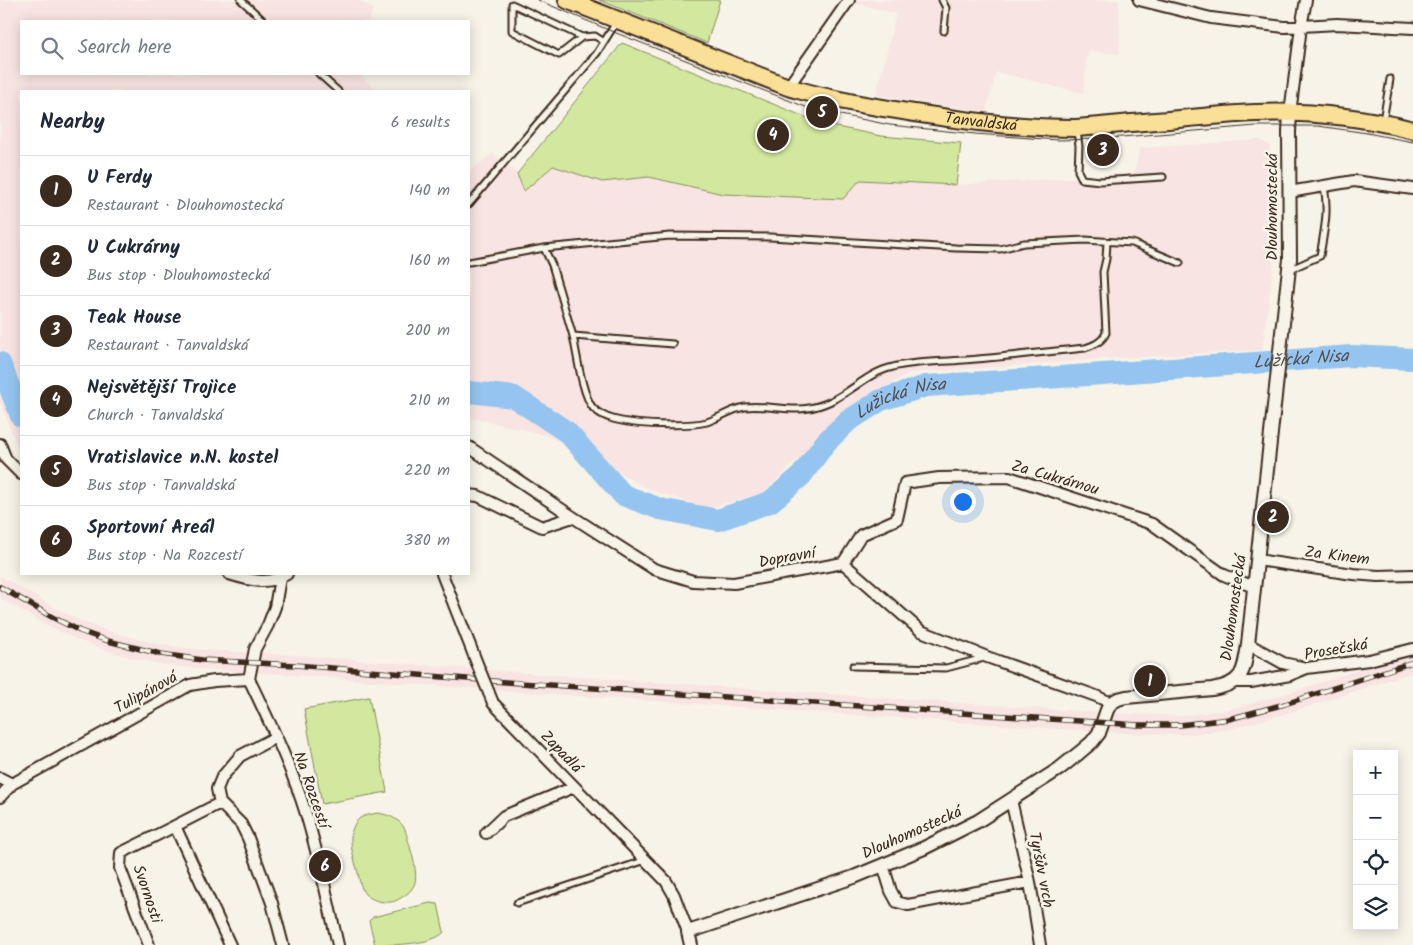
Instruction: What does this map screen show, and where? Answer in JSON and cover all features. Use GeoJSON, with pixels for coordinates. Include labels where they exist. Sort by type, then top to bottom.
{"type":"FeatureCollection","features":[{"type":"Feature","properties":{"kind":"main road","name":"Tanvaldská"},"geometry":{"type":"LineString","coordinates":[[567,0],[788,87],[817,96],[860,105],[976,123],[1076,128],[1246,114],[1290,113],[1318,115],[1413,130]]}},
{"type":"Feature","properties":{"kind":"street"},"geometry":{"type":"LineString","coordinates":[[788,87],[849,0]]}},
{"type":"Feature","properties":{"kind":"street"},"geometry":{"type":"LineString","coordinates":[[1139,0],[1211,18],[1284,28],[1338,24],[1413,28]]}},
{"type":"Feature","properties":{"kind":"street"},"geometry":{"type":"LineString","coordinates":[[1290,113],[1306,0]]}},
{"type":"Feature","properties":{"kind":"street","name":"Dlouhomostecká"},"geometry":{"type":"LineString","coordinates":[[689,939],[854,877],[924,848],[978,821],[1059,769],[1092,742],[1100,733],[1106,710],[1111,703],[1118,699],[1225,687],[1235,682],[1241,674],[1248,644],[1290,259],[1290,113]]}},
{"type":"Feature","properties":{"kind":"street"},"geometry":{"type":"LineString","coordinates":[[1289,192],[1354,181],[1413,189]]}},
{"type":"Feature","properties":{"kind":"street"},"geometry":{"type":"LineString","coordinates":[[0,444],[6,459],[20,473]]}},
{"type":"Feature","properties":{"kind":"street","name":"Dopravní"},"geometry":{"type":"LineString","coordinates":[[470,448],[654,569],[693,581],[734,583],[843,563]]}},
{"type":"Feature","properties":{"kind":"street","name":"Za Cukrárnou"},"geometry":{"type":"LineString","coordinates":[[843,563],[861,535],[897,519],[905,483],[939,478],[1009,477],[1152,524],[1224,575],[1254,587]]}},
{"type":"Feature","properties":{"kind":"street"},"geometry":{"type":"LineString","coordinates":[[470,495],[478,496],[542,527],[573,517]]}},
{"type":"Feature","properties":{"kind":"street","name":"Za Kinem"},"geometry":{"type":"LineString","coordinates":[[1257,560],[1353,574],[1378,576],[1413,575]]}},
{"type":"Feature","properties":{"kind":"street"},"geometry":{"type":"LineString","coordinates":[[843,563],[922,630],[987,657],[1111,703]]}},
{"type":"Feature","properties":{"kind":"street"},"geometry":{"type":"LineString","coordinates":[[231,575],[265,582],[283,576]]}},
{"type":"Feature","properties":{"kind":"street","name":"Zapadlá"},"geometry":{"type":"LineString","coordinates":[[442,575],[493,703],[666,881],[674,895],[689,939]]}},
{"type":"Feature","properties":{"kind":"street"},"geometry":{"type":"LineString","coordinates":[[249,680],[255,649],[268,625],[283,576]]}},
{"type":"Feature","properties":{"kind":"street"},"geometry":{"type":"LineString","coordinates":[[1248,644],[1282,663],[1306,668]]}},
{"type":"Feature","properties":{"kind":"street","name":"Prosečská"},"geometry":{"type":"LineString","coordinates":[[1235,682],[1251,682],[1290,675],[1306,668],[1369,660],[1413,649]]}},
{"type":"Feature","properties":{"kind":"street","name":"Na Rozcestí"},"geometry":{"type":"LineString","coordinates":[[249,680],[276,737],[299,794],[306,815],[338,945]]}},
{"type":"Feature","properties":{"kind":"street","name":"Tulipánová"},"geometry":{"type":"LineString","coordinates":[[0,797],[12,784],[190,685],[214,681],[249,680]]}},
{"type":"Feature","properties":{"kind":"street"},"geometry":{"type":"LineString","coordinates":[[276,737],[240,756],[222,777],[217,789],[220,803],[240,824],[248,838],[272,903],[283,945]]}},
{"type":"Feature","properties":{"kind":"street"},"geometry":{"type":"LineString","coordinates":[[0,778],[12,784]]}},
{"type":"Feature","properties":{"kind":"street"},"geometry":{"type":"LineString","coordinates":[[486,833],[504,816],[574,787]]}},
{"type":"Feature","properties":{"kind":"street","name":"Tyršův vrch"},"geometry":{"type":"LineString","coordinates":[[1011,800],[1030,882],[1040,945]]}},
{"type":"Feature","properties":{"kind":"street","name":"Svornosti"},"geometry":{"type":"LineString","coordinates":[[149,945],[120,868],[121,853],[220,803]]}},
{"type":"Feature","properties":{"kind":"street"},"geometry":{"type":"LineString","coordinates":[[175,826],[230,945]]}},
{"type":"Feature","properties":{"kind":"street"},"geometry":{"type":"LineString","coordinates":[[883,865],[891,891],[897,902],[908,905],[1030,882]]}},
{"type":"Feature","properties":{"kind":"lane"},"geometry":{"type":"LineString","coordinates":[[241,0],[263,20]]}},
{"type":"Feature","properties":{"kind":"lane"},"geometry":{"type":"LineString","coordinates":[[942,0],[946,8],[944,31]]}},
{"type":"Feature","properties":{"kind":"lane"},"geometry":{"type":"LineString","coordinates":[[582,37],[559,55],[512,31],[512,4],[582,37],[595,36],[603,41]]}},
{"type":"Feature","properties":{"kind":"lane"},"geometry":{"type":"LineString","coordinates":[[470,203],[597,53],[603,41],[618,21]]}},
{"type":"Feature","properties":{"kind":"lane"},"geometry":{"type":"LineString","coordinates":[[320,75],[337,90]]}},
{"type":"Feature","properties":{"kind":"lane"},"geometry":{"type":"LineString","coordinates":[[1382,124],[1390,79]]}},
{"type":"Feature","properties":{"kind":"lane"},"geometry":{"type":"LineString","coordinates":[[1076,128],[1079,146],[1078,171],[1082,179],[1100,181],[1163,177]]}},
{"type":"Feature","properties":{"kind":"lane"},"geometry":{"type":"LineString","coordinates":[[1288,270],[1320,256],[1327,202],[1324,186]]}},
{"type":"Feature","properties":{"kind":"lane"},"geometry":{"type":"LineString","coordinates":[[470,262],[544,248],[670,236],[770,237],[1000,249],[1024,243],[1086,240],[1132,243],[1180,263]]}},
{"type":"Feature","properties":{"kind":"lane"},"geometry":{"type":"LineString","coordinates":[[544,248],[552,265],[573,336],[581,375],[588,399],[593,407],[601,414],[613,419],[643,423],[689,424],[705,422],[735,409],[745,407],[756,406],[802,410],[824,404],[870,375],[894,366],[1085,348],[1095,345],[1104,338],[1106,333],[1103,272],[1107,242]]}},
{"type":"Feature","properties":{"kind":"lane"},"geometry":{"type":"LineString","coordinates":[[573,336],[673,344]]}},
{"type":"Feature","properties":{"kind":"lane"},"geometry":{"type":"LineString","coordinates":[[853,666],[946,668],[987,657]]}},
{"type":"Feature","properties":{"kind":"lane"},"geometry":{"type":"LineString","coordinates":[[517,903],[646,860]]}},
{"type":"Feature","properties":{"kind":"shaded area"},"geometry":{"type":"Polygon","coordinates":[[[0,0],[359,0],[373,9],[369,20],[20,20],[20,75],[361,75],[375,90],[20,90],[20,453],[0,402],[0,0]]]}},
{"type":"Feature","properties":{"kind":"shaded area"},"geometry":{"type":"Polygon","coordinates":[[[858,0],[1119,0],[1120,54],[1088,51],[1083,93],[996,72],[986,112],[876,95],[896,14],[856,3],[858,0]]]}},
{"type":"Feature","properties":{"kind":"shaded area"},"geometry":{"type":"Polygon","coordinates":[[[1259,140],[1270,146],[1273,270],[1262,350],[910,373],[854,404],[763,493],[708,508],[653,491],[545,435],[470,418],[470,171],[493,153],[517,174],[524,190],[553,166],[602,182],[649,177],[723,194],[860,180],[956,185],[1133,174],[1141,148],[1259,140]]]}},
{"type":"Feature","properties":{"kind":"shaded area"},"geometry":{"type":"Polygon","coordinates":[[[0,576],[83,622],[111,632],[163,645],[202,650],[1104,713],[1180,716],[1227,710],[1282,695],[1413,652],[1413,672],[1288,713],[1231,729],[1181,735],[1103,732],[491,690],[201,669],[160,664],[105,650],[48,626],[0,598],[0,576]]]}},
{"type":"Feature","properties":{"kind":"green space"},"geometry":{"type":"Polygon","coordinates":[[[599,0],[720,0],[707,43],[599,0]]]}},
{"type":"Feature","properties":{"kind":"green space"},"geometry":{"type":"Polygon","coordinates":[[[622,43],[815,121],[881,136],[961,143],[956,185],[860,180],[843,199],[723,194],[649,177],[602,182],[553,166],[524,191],[517,174],[622,43]]]}},
{"type":"Feature","properties":{"kind":"green space"},"geometry":{"type":"Polygon","coordinates":[[[369,697],[387,792],[322,804],[304,709],[369,697]]]}},
{"type":"Feature","properties":{"kind":"green space"},"geometry":{"type":"Polygon","coordinates":[[[378,813],[394,818],[403,826],[415,865],[416,873],[413,887],[405,895],[392,902],[377,901],[365,894],[352,849],[351,835],[355,823],[362,817],[378,813]]]}},
{"type":"Feature","properties":{"kind":"green space"},"geometry":{"type":"Polygon","coordinates":[[[430,903],[438,904],[444,932],[439,936],[422,942],[375,945],[369,921],[373,917],[430,903]]]}},
{"type":"Feature","properties":{"kind":"waterway","name":"Lužická Nisa"},"geometry":{"type":"LineString","coordinates":[[470,392],[514,397],[567,432],[623,495],[660,509],[718,520],[770,502],[801,476],[826,442],[848,421],[881,400],[926,386],[1351,356],[1413,359]]}},
{"type":"Feature","properties":{"kind":"waterway","name":"Lužická Nisa"},"geometry":{"type":"LineString","coordinates":[[0,363],[20,413]]}},
{"type":"Feature","properties":{"kind":"tram line"},"geometry":{"type":"LineString","coordinates":[[538,0],[611,31],[811,109],[890,125],[1058,140],[1097,139],[1256,126],[1318,126],[1413,142]]}},
{"type":"Feature","properties":{"kind":"railway"},"geometry":{"type":"LineString","coordinates":[[0,587],[80,631],[108,641],[161,654],[202,660],[1138,725],[1180,725],[1229,719],[1285,704],[1413,662]]}},
{"type":"Feature","properties":{"kind":"place","name":"Vratislavice n.N. kostel"},"geometry":{"type":"Point","coordinates":[822,112]}},
{"type":"Feature","properties":{"kind":"place","name":"Nejsvětější Trojice"},"geometry":{"type":"Point","coordinates":[773,135]}},
{"type":"Feature","properties":{"kind":"place","name":"Teak House"},"geometry":{"type":"Point","coordinates":[1103,150]}},
{"type":"Feature","properties":{"kind":"place","name":"U Cukrárny"},"geometry":{"type":"Point","coordinates":[1273,517]}},
{"type":"Feature","properties":{"kind":"place","name":"U Ferdy"},"geometry":{"type":"Point","coordinates":[1150,681]}},
{"type":"Feature","properties":{"kind":"place","name":"Sportovní Areál"},"geometry":{"type":"Point","coordinates":[325,866]}}]}
